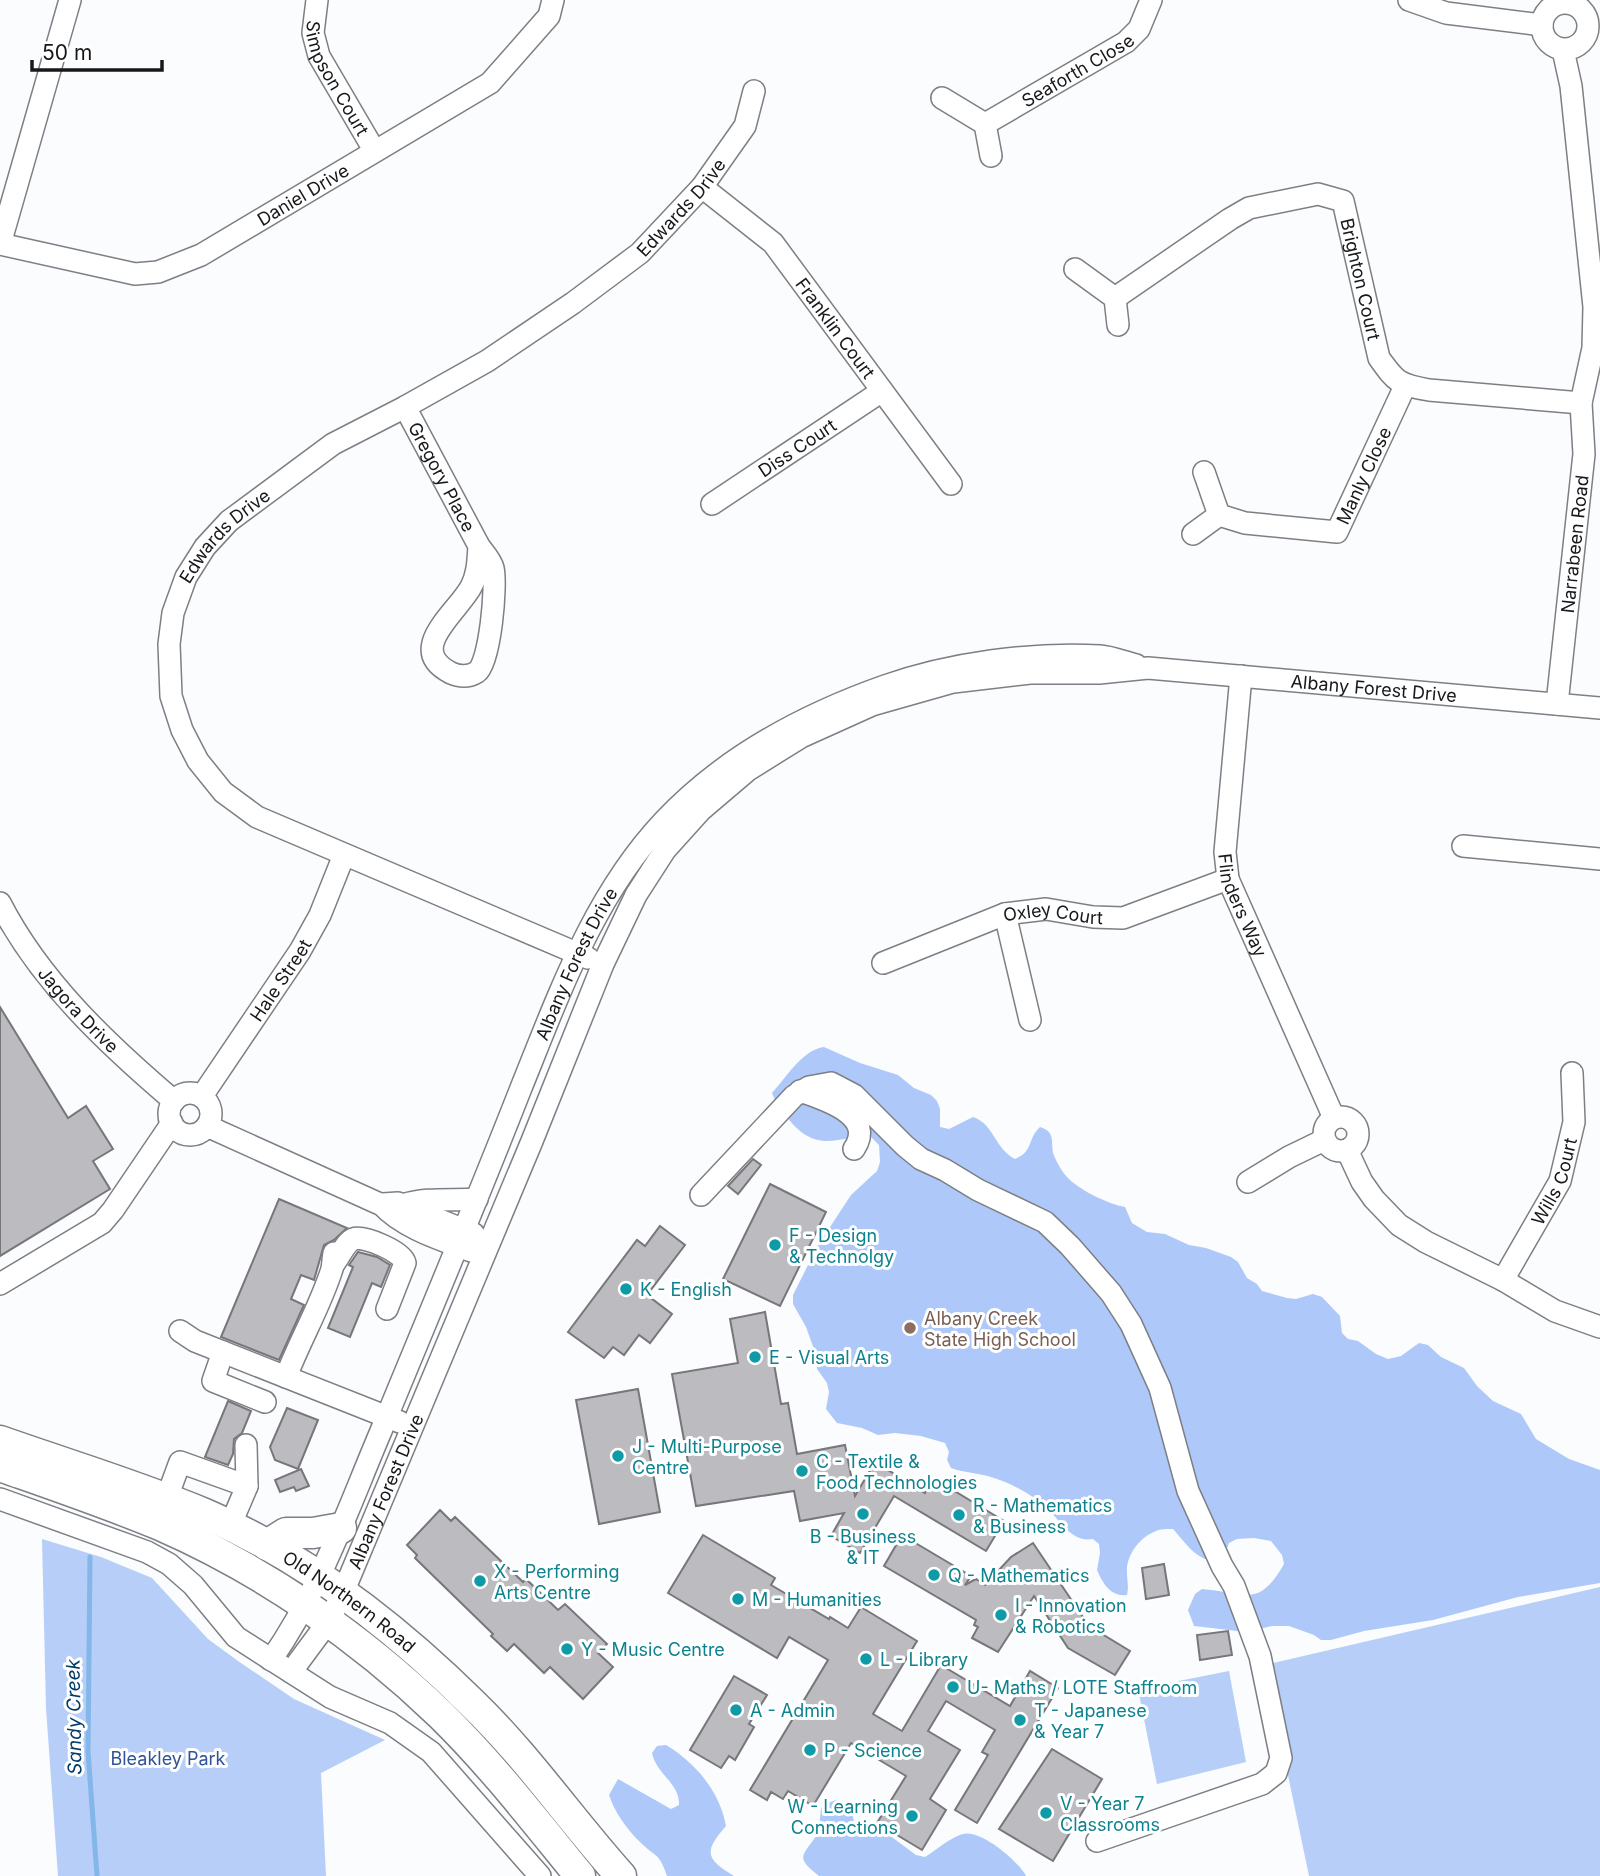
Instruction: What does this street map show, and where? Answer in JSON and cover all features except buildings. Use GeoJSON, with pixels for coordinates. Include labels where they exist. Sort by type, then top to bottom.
{"type":"FeatureCollection","features":[{"type":"Feature","properties":{"kind":"highway","name":"Old Northern Road"},"geometry":{"type":"LineString","coordinates":[[0,1441],[166,1500],[230,1526],[267,1545],[331,1587],[433,1665],[474,1704],[517,1750],[621,1876]]}},
{"type":"Feature","properties":{"kind":"highway","name":"Old Northern Road"},"geometry":{"type":"LineString","coordinates":[[0,1466],[90,1497],[162,1526],[230,1560],[317,1614],[364,1648],[443,1717],[503,1782],[580,1876]]}},
{"type":"Feature","properties":{"kind":"highway"},"geometry":{"type":"LineString","coordinates":[[267,1545],[286,1533],[313,1533],[341,1528]]}},
{"type":"Feature","properties":{"kind":"street"},"geometry":{"type":"LineString","coordinates":[[0,244],[70,0]]}},
{"type":"Feature","properties":{"kind":"street","name":"Simpson Court"},"geometry":{"type":"LineString","coordinates":[[317,0],[313,33],[319,55],[374,150]]}},
{"type":"Feature","properties":{"kind":"street","name":"Daniel Drive"},"geometry":{"type":"LineString","coordinates":[[0,244],[135,274],[158,272],[201,255],[490,83],[549,16],[553,0]]}},
{"type":"Feature","properties":{"kind":"street","name":"Seaforth Close"},"geometry":{"type":"LineString","coordinates":[[985,124],[1126,42],[1139,29],[1151,0]]}},
{"type":"Feature","properties":{"kind":"street"},"geometry":{"type":"LineString","coordinates":[[1409,0],[1446,13],[1542,25]]}},
{"type":"Feature","properties":{"kind":"street"},"geometry":{"type":"LineString","coordinates":[[1572,2],[1584,13],[1588,28],[1582,42],[1571,49],[1563,50],[1550,44],[1545,38],[1542,25],[1548,10],[1562,3],[1572,2]]}},
{"type":"Feature","properties":{"kind":"street","name":"Narrabeen Road"},"geometry":{"type":"LineString","coordinates":[[1557,704],[1584,454],[1581,403],[1593,348],[1594,307],[1571,86],[1563,50]]}},
{"type":"Feature","properties":{"kind":"street","name":"Edwards Drive"},"geometry":{"type":"LineString","coordinates":[[603,964],[257,817],[223,792],[198,761],[182,730],[171,696],[169,644],[173,612],[186,577],[205,547],[229,521],[333,444],[487,361],[573,303],[639,253],[702,187],[745,126],[754,91]]}},
{"type":"Feature","properties":{"kind":"street"},"geometry":{"type":"LineString","coordinates":[[942,97],[985,124],[991,156]]}},
{"type":"Feature","properties":{"kind":"street","name":"Franklin Court"},"geometry":{"type":"LineString","coordinates":[[702,187],[773,243],[951,484]]}},
{"type":"Feature","properties":{"kind":"street","name":"Brighton Court"},"geometry":{"type":"LineString","coordinates":[[1115,298],[1249,208],[1318,194],[1343,201],[1379,358],[1391,375],[1405,386]]}},
{"type":"Feature","properties":{"kind":"street"},"geometry":{"type":"LineString","coordinates":[[1075,269],[1115,298],[1118,325]]}},
{"type":"Feature","properties":{"kind":"street"},"geometry":{"type":"LineString","coordinates":[[1405,386],[1581,403]]}},
{"type":"Feature","properties":{"kind":"street","name":"Manly Close"},"geometry":{"type":"LineString","coordinates":[[1219,514],[1245,523],[1337,532],[1405,386]]}},
{"type":"Feature","properties":{"kind":"street","name":"Diss Court"},"geometry":{"type":"LineString","coordinates":[[712,504],[882,391]]}},
{"type":"Feature","properties":{"kind":"street","name":"Gregory Place"},"geometry":{"type":"LineString","coordinates":[[405,407],[479,546],[492,565],[495,583],[485,658],[480,671],[468,676],[455,675],[439,666],[433,658],[432,646],[440,628],[471,587],[478,569],[479,546]]}},
{"type":"Feature","properties":{"kind":"street"},"geometry":{"type":"LineString","coordinates":[[1193,534],[1219,514],[1204,472]]}},
{"type":"Feature","properties":{"kind":"street","name":"Albany Forest Drive"},"geometry":{"type":"LineString","coordinates":[[331,1587],[341,1528],[576,953],[629,862],[664,821],[712,777],[772,736],[818,711],[913,676],[970,665],[1035,658],[1104,656],[1148,668],[1600,708]]}},
{"type":"Feature","properties":{"kind":"street","name":"Albany Forest Drive"},"geometry":{"type":"LineString","coordinates":[[317,1614],[412,1427],[603,964],[636,895],[665,850],[701,810],[748,770],[801,737],[872,705],[953,682],[1030,673],[1099,673],[1148,668]]}},
{"type":"Feature","properties":{"kind":"street","name":"Flinders Way"},"geometry":{"type":"LineString","coordinates":[[1241,676],[1225,852],[1228,878],[1334,1118]]}},
{"type":"Feature","properties":{"kind":"street"},"geometry":{"type":"LineString","coordinates":[[1463,846],[1600,859]]}},
{"type":"Feature","properties":{"kind":"street","name":"Hale Street"},"geometry":{"type":"LineString","coordinates":[[202,1096],[300,951],[320,915],[344,855]]}},
{"type":"Feature","properties":{"kind":"street","name":"Oxley Court"},"geometry":{"type":"LineString","coordinates":[[883,963],[1004,914],[1046,909],[1093,917],[1124,918],[1228,878]]}},
{"type":"Feature","properties":{"kind":"street","name":"Jagora Drive"},"geometry":{"type":"LineString","coordinates":[[0,903],[54,985],[126,1060],[174,1101]]}},
{"type":"Feature","properties":{"kind":"street"},"geometry":{"type":"LineString","coordinates":[[1004,914],[1030,1020]]}},
{"type":"Feature","properties":{"kind":"street","name":"Wills Court"},"geometry":{"type":"LineString","coordinates":[[1503,1280],[1560,1181],[1574,1122],[1572,1073]]}},
{"type":"Feature","properties":{"kind":"street"},"geometry":{"type":"LineString","coordinates":[[701,1195],[800,1091],[824,1083],[844,1088],[921,1159],[1045,1222],[1111,1293],[1131,1324],[1160,1388],[1188,1492],[1234,1586],[1260,1656],[1281,1763],[1276,1773],[1262,1784],[1097,1841]]}},
{"type":"Feature","properties":{"kind":"street"},"geometry":{"type":"LineString","coordinates":[[800,1091],[835,1104],[851,1117],[859,1128],[860,1137],[854,1149]]}},
{"type":"Feature","properties":{"kind":"street"},"geometry":{"type":"LineString","coordinates":[[184,1094],[202,1096],[211,1110],[207,1126],[191,1135],[176,1129],[170,1115],[174,1101],[184,1094]]}},
{"type":"Feature","properties":{"kind":"street"},"geometry":{"type":"LineString","coordinates":[[1347,1117],[1357,1129],[1356,1142],[1347,1150],[1332,1149],[1324,1140],[1324,1128],[1334,1118],[1347,1117]]}},
{"type":"Feature","properties":{"kind":"street"},"geometry":{"type":"LineString","coordinates":[[0,1284],[102,1223],[172,1123]]}},
{"type":"Feature","properties":{"kind":"street"},"geometry":{"type":"LineString","coordinates":[[207,1126],[393,1205],[417,1200],[453,1202],[480,1191],[510,1165],[520,1167]]}},
{"type":"Feature","properties":{"kind":"street"},"geometry":{"type":"LineString","coordinates":[[1248,1182],[1324,1140]]}},
{"type":"Feature","properties":{"kind":"street"},"geometry":{"type":"LineString","coordinates":[[1347,1150],[1368,1191],[1399,1225],[1555,1311],[1600,1327]]}},
{"type":"Feature","properties":{"kind":"street"},"geometry":{"type":"LineString","coordinates":[[393,1205],[391,1214],[486,1248]]}},
{"type":"Feature","properties":{"kind":"street"},"geometry":{"type":"LineString","coordinates":[[286,1377],[306,1345],[307,1332],[333,1265],[350,1241],[356,1238],[363,1238],[400,1254],[405,1263],[387,1310]]}},
{"type":"Feature","properties":{"kind":"street"},"geometry":{"type":"LineString","coordinates":[[333,1265],[338,1244]]}},
{"type":"Feature","properties":{"kind":"street"},"geometry":{"type":"LineString","coordinates":[[180,1331],[195,1341],[412,1427]]}},
{"type":"Feature","properties":{"kind":"street"},"geometry":{"type":"LineString","coordinates":[[223,1352],[213,1381],[265,1402]]}},
{"type":"Feature","properties":{"kind":"street"},"geometry":{"type":"LineString","coordinates":[[230,1526],[247,1486],[246,1444]]}},
{"type":"Feature","properties":{"kind":"street"},"geometry":{"type":"LineString","coordinates":[[166,1500],[180,1462],[247,1486]]}},
{"type":"Feature","properties":{"kind":"street"},"geometry":{"type":"LineString","coordinates":[[0,1499],[147,1552],[169,1564],[204,1597],[228,1630],[330,1697],[390,1723],[431,1752],[540,1876]]}},
{"type":"Feature","properties":{"kind":"street","name":"Old Northern Road"},"geometry":{"type":"LineString","coordinates":[[271,1660],[317,1614]]}},
{"type":"Feature","properties":{"kind":"street","name":"Old Northern Road"},"geometry":{"type":"LineString","coordinates":[[290,1672],[317,1614]]}},
{"type":"Feature","properties":{"kind":"green space","name":"Bleakley Park"},"geometry":{"type":"Polygon","coordinates":[[[42,1539],[101,1557],[152,1578],[208,1639],[238,1661],[294,1699],[385,1740],[321,1773],[326,1876],[58,1876],[46,1708],[42,1539]]]}},
{"type":"Feature","properties":{"kind":"green space"},"geometry":{"type":"Polygon","coordinates":[[[1600,1587],[1600,1876],[1309,1876],[1265,1665],[1600,1587]]]}},
{"type":"Feature","properties":{"kind":"green space"},"geometry":{"type":"Polygon","coordinates":[[[1229,1671],[1246,1762],[1157,1784],[1138,1689],[1229,1671]]]}},
{"type":"Feature","properties":{"kind":"shaded area"},"geometry":{"type":"Polygon","coordinates":[[[824,1047],[860,1063],[898,1075],[914,1088],[931,1095],[940,1109],[940,1127],[949,1129],[973,1117],[980,1120],[1008,1155],[1015,1159],[1028,1149],[1040,1127],[1045,1129],[1050,1134],[1053,1153],[1061,1169],[1079,1187],[1110,1203],[1125,1207],[1132,1223],[1147,1232],[1165,1234],[1189,1245],[1231,1257],[1238,1262],[1247,1278],[1262,1291],[1296,1299],[1313,1294],[1322,1297],[1340,1316],[1342,1333],[1376,1354],[1388,1359],[1401,1356],[1419,1343],[1428,1345],[1441,1357],[1464,1368],[1477,1386],[1493,1401],[1521,1414],[1536,1439],[1569,1459],[1600,1470],[1600,1583],[1518,1597],[1433,1620],[1364,1631],[1331,1640],[1321,1640],[1289,1626],[1272,1626],[1246,1632],[1194,1626],[1188,1610],[1195,1594],[1202,1589],[1249,1595],[1266,1588],[1284,1564],[1282,1555],[1271,1541],[1237,1539],[1229,1543],[1226,1551],[1213,1561],[1195,1553],[1173,1529],[1158,1530],[1135,1547],[1127,1566],[1127,1595],[1116,1594],[1105,1585],[1097,1570],[1099,1544],[1093,1539],[1078,1538],[1072,1534],[1046,1507],[1014,1486],[989,1476],[951,1468],[945,1443],[921,1436],[895,1433],[878,1435],[862,1428],[837,1423],[826,1409],[829,1392],[827,1383],[817,1369],[815,1352],[806,1327],[793,1304],[793,1295],[817,1247],[851,1195],[877,1171],[880,1162],[879,1145],[867,1133],[833,1141],[814,1139],[796,1127],[772,1093],[802,1059],[824,1047]]]}},
{"type":"Feature","properties":{"kind":"shaded area"},"geometry":{"type":"Polygon","coordinates":[[[666,1745],[687,1760],[712,1790],[726,1826],[714,1842],[711,1854],[718,1865],[734,1876],[667,1876],[659,1859],[630,1832],[614,1807],[609,1795],[618,1779],[671,1809],[679,1805],[676,1791],[658,1767],[652,1753],[657,1746],[666,1745]]]}},
{"type":"Feature","properties":{"kind":"shaded area"},"geometry":{"type":"Polygon","coordinates":[[[836,1800],[851,1809],[855,1826],[881,1829],[916,1855],[925,1857],[954,1838],[971,1834],[999,1848],[1026,1876],[819,1876],[806,1865],[803,1857],[817,1833],[821,1808],[836,1800]]]}},
{"type":"Feature","properties":{"kind":"waterway","name":"Sandy Creek"},"geometry":{"type":"LineString","coordinates":[[90,1557],[88,1751],[97,1876]]}},
{"type":"Feature","properties":{"kind":"place","name":"F - Design & Technolgy"},"geometry":{"type":"Point","coordinates":[775,1245]}},
{"type":"Feature","properties":{"kind":"place","name":"K - English"},"geometry":{"type":"Point","coordinates":[626,1289]}},
{"type":"Feature","properties":{"kind":"place","name":"Albany Creek State High School"},"geometry":{"type":"Point","coordinates":[910,1328]}},
{"type":"Feature","properties":{"kind":"place","name":"E - Visual Arts"},"geometry":{"type":"Point","coordinates":[755,1357]}},
{"type":"Feature","properties":{"kind":"place","name":"J - Multi-Purpose Centre"},"geometry":{"type":"Point","coordinates":[618,1456]}},
{"type":"Feature","properties":{"kind":"place","name":"C - Textile & Food Technologies"},"geometry":{"type":"Point","coordinates":[802,1471]}},
{"type":"Feature","properties":{"kind":"place","name":"B - Business & IT"},"geometry":{"type":"Point","coordinates":[863,1514]}},
{"type":"Feature","properties":{"kind":"place","name":"R - Mathematics & Business"},"geometry":{"type":"Point","coordinates":[959,1515]}},
{"type":"Feature","properties":{"kind":"place","name":"Q - Mathematics"},"geometry":{"type":"Point","coordinates":[934,1575]}},
{"type":"Feature","properties":{"kind":"place","name":"X - Performing Arts Centre"},"geometry":{"type":"Point","coordinates":[480,1581]}},
{"type":"Feature","properties":{"kind":"place","name":"M - Humanities"},"geometry":{"type":"Point","coordinates":[738,1599]}},
{"type":"Feature","properties":{"kind":"place","name":"I - Innovation & Robotics"},"geometry":{"type":"Point","coordinates":[1001,1615]}},
{"type":"Feature","properties":{"kind":"place","name":"Y - Music Centre"},"geometry":{"type":"Point","coordinates":[567,1649]}},
{"type":"Feature","properties":{"kind":"place","name":"L - Library"},"geometry":{"type":"Point","coordinates":[866,1659]}},
{"type":"Feature","properties":{"kind":"place","name":"U- Maths / LOTE Staffroom"},"geometry":{"type":"Point","coordinates":[953,1687]}},
{"type":"Feature","properties":{"kind":"place","name":"A - Admin"},"geometry":{"type":"Point","coordinates":[736,1710]}},
{"type":"Feature","properties":{"kind":"place","name":"T - Japanese & Year 7"},"geometry":{"type":"Point","coordinates":[1020,1720]}},
{"type":"Feature","properties":{"kind":"place","name":"P - Science"},"geometry":{"type":"Point","coordinates":[810,1750]}},
{"type":"Feature","properties":{"kind":"place","name":"V - Year 7 Classrooms"},"geometry":{"type":"Point","coordinates":[1046,1813]}},
{"type":"Feature","properties":{"kind":"place","name":"W - Learning Connections"},"geometry":{"type":"Point","coordinates":[912,1816]}}]}
